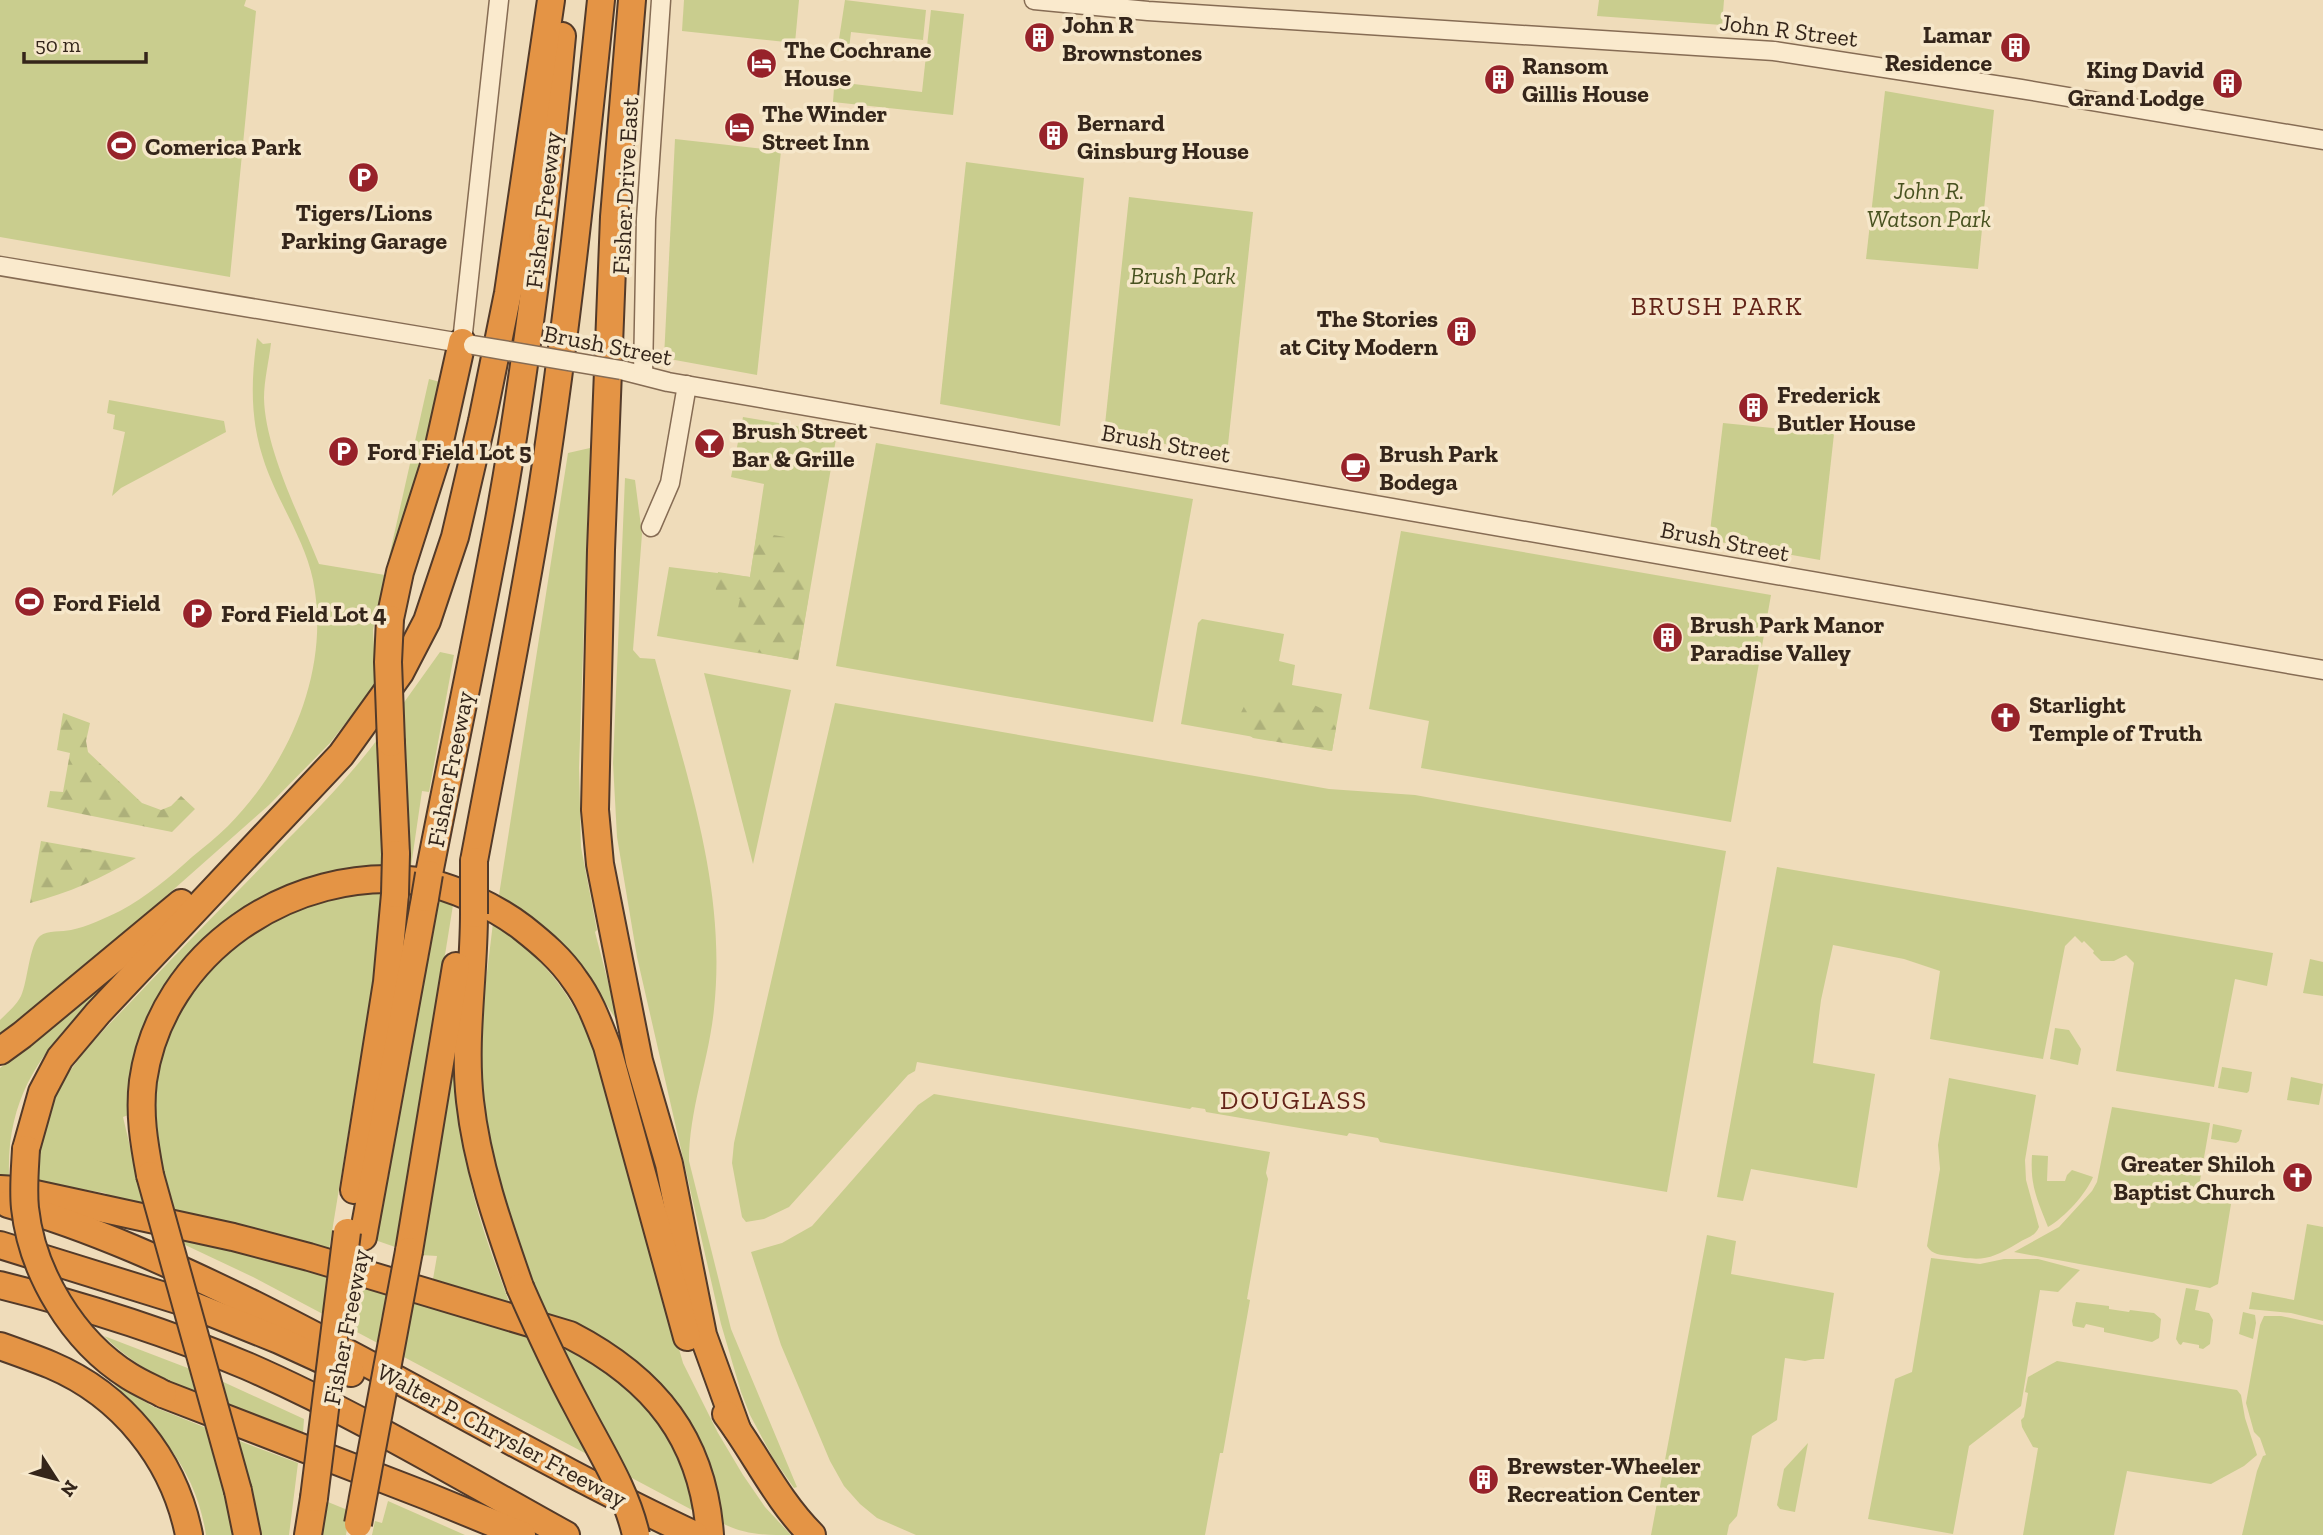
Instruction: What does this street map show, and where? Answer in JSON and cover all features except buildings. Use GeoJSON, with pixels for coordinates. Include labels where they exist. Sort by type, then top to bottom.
{"type":"FeatureCollection","features":[{"type":"Feature","properties":{"kind":"highway"},"geometry":{"type":"LineString","coordinates":[[522,1535],[163,1394],[129,1376],[102,1355],[71,1322],[48,1284],[31,1237],[25,1208],[26,1149],[42,1092],[60,1058],[107,1003],[341,755],[400,673],[427,621],[455,537],[508,293],[551,0]]}},
{"type":"Feature","properties":{"kind":"highway","name":"Fisher Freeway"},"geometry":{"type":"LineString","coordinates":[[308,1535],[355,1235],[499,519],[547,194],[564,0]]}},
{"type":"Feature","properties":{"kind":"highway","name":"Fisher Freeway"},"geometry":{"type":"LineString","coordinates":[[357,1530],[469,912],[474,861],[543,479],[576,227],[601,0]]}},
{"type":"Feature","properties":{"kind":"highway"},"geometry":{"type":"LineString","coordinates":[[632,0],[614,217],[601,550],[595,810],[600,864],[639,1060],[669,1164],[703,1335],[737,1429]]}},
{"type":"Feature","properties":{"kind":"highway"},"geometry":{"type":"LineString","coordinates":[[355,1235],[387,982],[395,894],[396,854],[388,662],[390,620],[400,572],[436,459],[468,344]]}},
{"type":"Feature","properties":{"kind":"highway"},"geometry":{"type":"LineString","coordinates":[[0,1051],[271,829]]}},
{"type":"Feature","properties":{"kind":"highway"},"geometry":{"type":"LineString","coordinates":[[247,1535],[239,1491],[150,1175],[141,1129],[143,1080],[157,1030],[177,991],[196,966],[239,926],[280,901],[331,885],[376,879],[420,881],[484,903],[511,919],[548,948],[574,978],[589,1002],[607,1046],[692,1353],[715,1400],[737,1429],[774,1490],[812,1535]]}},
{"type":"Feature","properties":{"kind":"highway"},"geometry":{"type":"LineString","coordinates":[[469,912],[474,944],[469,993],[470,1100],[481,1162],[500,1231],[520,1287],[546,1345],[612,1472],[636,1535]]}},
{"type":"Feature","properties":{"kind":"highway"},"geometry":{"type":"LineString","coordinates":[[0,1189],[17,1190],[233,1237],[570,1335],[588,1344],[626,1371],[668,1413],[693,1453],[708,1502],[710,1535]]}},
{"type":"Feature","properties":{"kind":"highway","name":"Walter P. Chrysler Freeway"},"geometry":{"type":"LineString","coordinates":[[0,1202],[94,1233],[177,1267],[298,1326],[695,1535]]}},
{"type":"Feature","properties":{"kind":"highway"},"geometry":{"type":"LineString","coordinates":[[0,1245],[187,1303],[279,1340],[555,1463]]}},
{"type":"Feature","properties":{"kind":"highway"},"geometry":{"type":"LineString","coordinates":[[0,1275],[178,1338],[290,1386],[402,1444],[566,1535]]}},
{"type":"Feature","properties":{"kind":"highway"},"geometry":{"type":"LineString","coordinates":[[0,1285],[100,1312]]}},
{"type":"Feature","properties":{"kind":"highway"},"geometry":{"type":"LineString","coordinates":[[0,1346],[74,1376],[103,1395],[129,1418],[164,1465],[180,1501],[189,1535]]}},
{"type":"Feature","properties":{"kind":"street"},"geometry":{"type":"LineString","coordinates":[[468,344],[499,0]]}},
{"type":"Feature","properties":{"kind":"street","name":"Fisher Drive East"},"geometry":{"type":"LineString","coordinates":[[643,375],[647,207],[661,0]]}},
{"type":"Feature","properties":{"kind":"street","name":"John R Street"},"geometry":{"type":"LineString","coordinates":[[1034,0],[1148,11],[1774,51],[2323,140]]}},
{"type":"Feature","properties":{"kind":"street","name":"Brush Street"},"geometry":{"type":"LineString","coordinates":[[0,266],[621,370],[687,385],[2323,670]]}},
{"type":"Feature","properties":{"kind":"street"},"geometry":{"type":"LineString","coordinates":[[651,527],[670,483],[687,385]]}},
{"type":"Feature","properties":{"kind":"green space","name":"Comerica Park"},"geometry":{"type":"Polygon","coordinates":[[[0,0],[246,0],[244,6],[256,11],[230,277],[0,237],[0,0]]]}},
{"type":"Feature","properties":{"kind":"green space"},"geometry":{"type":"Polygon","coordinates":[[[684,0],[799,0],[795,43],[682,31],[684,0]]]}},
{"type":"Feature","properties":{"kind":"green space"},"geometry":{"type":"Polygon","coordinates":[[[845,0],[926,10],[923,40],[851,32],[848,58],[836,59],[845,0]]]}},
{"type":"Feature","properties":{"kind":"green space"},"geometry":{"type":"Polygon","coordinates":[[[1599,0],[1724,0],[1722,25],[1597,16],[1599,0]]]}},
{"type":"Feature","properties":{"kind":"green space"},"geometry":{"type":"Polygon","coordinates":[[[931,10],[964,14],[953,115],[833,102],[835,74],[846,73],[845,83],[922,92],[931,10]]]}},
{"type":"Feature","properties":{"kind":"green space","name":"John R. Watson Park"},"geometry":{"type":"Polygon","coordinates":[[[1885,91],[1994,110],[1978,269],[1866,259],[1885,91]]]}},
{"type":"Feature","properties":{"kind":"green space"},"geometry":{"type":"Polygon","coordinates":[[[675,139],[781,151],[757,375],[664,358],[675,139]]]}},
{"type":"Feature","properties":{"kind":"green space","name":"Brush Park"},"geometry":{"type":"Polygon","coordinates":[[[966,162],[1084,178],[1060,426],[940,404],[966,162]]]}},
{"type":"Feature","properties":{"kind":"green space","name":"Brush Park"},"geometry":{"type":"Polygon","coordinates":[[[1129,197],[1253,212],[1227,454],[1104,434],[1129,197]]]}},
{"type":"Feature","properties":{"kind":"green space"},"geometry":{"type":"Polygon","coordinates":[[[257,338],[263,344],[271,343],[264,398],[270,439],[319,564],[385,575],[429,379],[440,382],[373,630],[376,684],[330,743],[269,805],[95,959],[0,1036],[0,1020],[21,996],[33,947],[40,936],[83,927],[120,911],[157,886],[215,838],[250,801],[270,774],[300,713],[316,647],[317,614],[309,564],[275,489],[259,443],[253,398],[257,338]]]}},
{"type":"Feature","properties":{"kind":"green space"},"geometry":{"type":"Polygon","coordinates":[[[109,400],[224,421],[226,432],[121,488],[112,496],[125,432],[113,429],[115,415],[107,413],[109,400]]]}},
{"type":"Feature","properties":{"kind":"green space"},"geometry":{"type":"Polygon","coordinates":[[[743,417],[837,433],[798,660],[657,636],[669,567],[750,577],[764,484],[731,477],[743,417]]]}},
{"type":"Feature","properties":{"kind":"green space"},"geometry":{"type":"Polygon","coordinates":[[[1723,423],[1834,434],[1820,560],[1709,540],[1723,423]]]}},
{"type":"Feature","properties":{"kind":"green space"},"geometry":{"type":"Polygon","coordinates":[[[876,443],[1193,499],[1153,722],[836,666],[876,443]]]}},
{"type":"Feature","properties":{"kind":"green space"},"geometry":{"type":"Polygon","coordinates":[[[590,448],[579,768],[581,847],[597,930],[595,932],[619,1024],[592,982],[538,923],[499,895],[568,453],[590,448]]]}},
{"type":"Feature","properties":{"kind":"green space"},"geometry":{"type":"Polygon","coordinates":[[[625,478],[635,480],[642,534],[633,650],[640,658],[655,659],[701,832],[715,919],[714,1009],[692,1122],[689,1161],[731,1329],[797,1487],[794,1488],[773,1458],[741,1392],[721,1324],[637,957],[617,837],[613,763],[625,478]]]}},
{"type":"Feature","properties":{"kind":"green space"},"geometry":{"type":"Polygon","coordinates":[[[1401,531],[1771,595],[1731,822],[1421,768],[1429,721],[1369,709],[1401,531]]]}},
{"type":"Feature","properties":{"kind":"green space"},"geometry":{"type":"Polygon","coordinates":[[[757,532],[785,537],[793,550],[788,558],[799,571],[809,594],[798,660],[729,647],[740,599],[715,596],[718,572],[750,577],[757,532]]]}},
{"type":"Feature","properties":{"kind":"green space"},"geometry":{"type":"Polygon","coordinates":[[[1202,619],[1284,634],[1279,661],[1295,665],[1292,685],[1342,694],[1332,751],[1181,724],[1198,623],[1202,619]]]}},
{"type":"Feature","properties":{"kind":"green space"},"geometry":{"type":"Polygon","coordinates":[[[440,652],[454,655],[429,792],[422,791],[407,894],[400,708],[440,652]]]}},
{"type":"Feature","properties":{"kind":"green space"},"geometry":{"type":"Polygon","coordinates":[[[704,673],[791,690],[753,864],[704,673]]]}},
{"type":"Feature","properties":{"kind":"green space"},"geometry":{"type":"Polygon","coordinates":[[[1249,696],[1290,699],[1320,708],[1327,713],[1336,728],[1332,751],[1253,738],[1241,729],[1237,721],[1249,696]]]}},
{"type":"Feature","properties":{"kind":"green space"},"geometry":{"type":"Polygon","coordinates":[[[835,703],[1329,789],[1415,795],[1726,851],[1667,1192],[1380,1142],[1378,1138],[1349,1133],[1347,1136],[1206,1112],[1205,1109],[1190,1109],[917,1062],[915,1071],[908,1075],[789,1207],[764,1219],[746,1222],[742,1217],[732,1163],[734,1143],[835,703]]]}},
{"type":"Feature","properties":{"kind":"green space"},"geometry":{"type":"Polygon","coordinates":[[[63,713],[90,723],[86,741],[88,752],[142,803],[161,810],[171,806],[181,796],[195,809],[172,832],[47,807],[50,791],[63,792],[70,753],[57,750],[63,713]]]}},
{"type":"Feature","properties":{"kind":"green space"},"geometry":{"type":"Polygon","coordinates":[[[380,736],[385,868],[340,870],[290,884],[237,913],[203,942],[131,1114],[123,1117],[144,1206],[112,1198],[105,1193],[37,1182],[40,1149],[48,1115],[56,1094],[74,1065],[108,1025],[334,791],[380,736]]]}},
{"type":"Feature","properties":{"kind":"green space"},"geometry":{"type":"Polygon","coordinates":[[[41,841],[136,858],[85,884],[30,903],[41,841]]]}},
{"type":"Feature","properties":{"kind":"green space"},"geometry":{"type":"Polygon","coordinates":[[[1777,867],[2273,953],[2267,986],[2235,979],[2214,1087],[2116,1071],[2134,963],[2126,955],[2114,961],[2101,961],[2084,941],[2082,943],[2075,936],[2065,946],[2043,1059],[1930,1039],[1940,971],[1904,959],[1833,945],[1821,1000],[1813,1063],[1875,1074],[1857,1188],[1751,1169],[1743,1201],[1717,1197],[1777,867]]]}},
{"type":"Feature","properties":{"kind":"green space"},"geometry":{"type":"Polygon","coordinates":[[[383,891],[382,926],[329,1250],[173,1215],[156,1169],[153,1114],[161,1057],[170,1031],[184,1005],[218,958],[268,922],[330,897],[383,891]]]}},
{"type":"Feature","properties":{"kind":"green space"},"geometry":{"type":"Polygon","coordinates":[[[438,900],[453,905],[398,1248],[375,1240],[438,900]]]}},
{"type":"Feature","properties":{"kind":"green space"},"geometry":{"type":"Polygon","coordinates":[[[493,923],[527,950],[554,978],[585,1028],[594,1049],[683,1363],[718,1433],[743,1475],[765,1507],[791,1535],[746,1532],[720,1522],[698,1443],[542,1314],[504,1211],[483,1112],[480,1074],[482,989],[485,989],[493,923]]]}},
{"type":"Feature","properties":{"kind":"green space"},"geometry":{"type":"Polygon","coordinates":[[[2310,959],[2323,962],[2323,996],[2303,993],[2310,959]]]}},
{"type":"Feature","properties":{"kind":"green space"},"geometry":{"type":"Polygon","coordinates":[[[114,974],[38,1064],[25,1088],[16,1114],[10,1143],[9,1176],[0,1175],[0,1068],[45,1034],[114,974]]]}},
{"type":"Feature","properties":{"kind":"green space"},"geometry":{"type":"Polygon","coordinates":[[[2055,1028],[2069,1030],[2081,1049],[2078,1065],[2050,1059],[2055,1028]]]}},
{"type":"Feature","properties":{"kind":"green space"},"geometry":{"type":"Polygon","coordinates":[[[2222,1067],[2252,1072],[2249,1091],[2247,1093],[2218,1088],[2222,1067]]]}},
{"type":"Feature","properties":{"kind":"green space"},"geometry":{"type":"Polygon","coordinates":[[[450,1074],[457,1074],[473,1193],[509,1302],[433,1279],[437,1256],[421,1255],[450,1074]]]}},
{"type":"Feature","properties":{"kind":"green space"},"geometry":{"type":"Polygon","coordinates":[[[2291,1077],[2323,1084],[2319,1105],[2287,1100],[2291,1077]]]}},
{"type":"Feature","properties":{"kind":"green space"},"geometry":{"type":"Polygon","coordinates":[[[1949,1078],[2036,1095],[2025,1160],[2026,1180],[2039,1227],[2030,1237],[1986,1258],[1940,1255],[1927,1246],[1940,1169],[1938,1145],[1949,1078]]]}},
{"type":"Feature","properties":{"kind":"green space"},"geometry":{"type":"Polygon","coordinates":[[[934,1094],[1270,1152],[1266,1173],[1268,1179],[1247,1299],[1250,1300],[1223,1453],[1220,1453],[1205,1535],[916,1535],[877,1518],[844,1486],[830,1461],[781,1345],[751,1252],[782,1243],[812,1226],[918,1105],[934,1094]]]}},
{"type":"Feature","properties":{"kind":"green space"},"geometry":{"type":"Polygon","coordinates":[[[2112,1107],[2210,1123],[2197,1198],[2231,1204],[2218,1284],[2210,1288],[2014,1252],[2059,1227],[2092,1191],[2097,1182],[2112,1107]]]}},
{"type":"Feature","properties":{"kind":"green space"},"geometry":{"type":"Polygon","coordinates":[[[2213,1124],[2242,1130],[2239,1141],[2236,1143],[2211,1139],[2213,1124]]]}},
{"type":"Feature","properties":{"kind":"green space"},"geometry":{"type":"Polygon","coordinates":[[[2032,1155],[2048,1156],[2047,1181],[2065,1181],[2072,1170],[2093,1177],[2074,1205],[2048,1227],[2033,1184],[2032,1155]]]}},
{"type":"Feature","properties":{"kind":"green space"},"geometry":{"type":"Polygon","coordinates":[[[2307,1224],[2323,1227],[2323,1321],[2291,1313],[2249,1309],[2252,1292],[2294,1300],[2307,1224]]]}},
{"type":"Feature","properties":{"kind":"green space"},"geometry":{"type":"Polygon","coordinates":[[[177,1233],[555,1341],[583,1356],[628,1389],[647,1408],[675,1453],[694,1511],[253,1277],[181,1243],[177,1233]]]}},
{"type":"Feature","properties":{"kind":"green space"},"geometry":{"type":"Polygon","coordinates":[[[1707,1235],[1736,1241],[1731,1274],[1834,1293],[1824,1359],[1805,1361],[1785,1358],[1777,1420],[1752,1436],[1737,1516],[1729,1525],[1727,1535],[1651,1535],[1707,1235]]]}},
{"type":"Feature","properties":{"kind":"green space"},"geometry":{"type":"Polygon","coordinates":[[[1931,1258],[1980,1264],[2004,1259],[2038,1259],[2080,1270],[2058,1292],[2040,1290],[2021,1406],[1969,1446],[1953,1534],[1868,1519],[1895,1379],[1912,1372],[1931,1258]]]}},
{"type":"Feature","properties":{"kind":"green space"},"geometry":{"type":"Polygon","coordinates":[[[2186,1288],[2199,1290],[2195,1310],[2209,1313],[2213,1320],[2210,1344],[2203,1349],[2199,1348],[2199,1345],[2183,1342],[2181,1345],[2176,1339],[2186,1288]]]}},
{"type":"Feature","properties":{"kind":"green space"},"geometry":{"type":"Polygon","coordinates":[[[2076,1302],[2109,1306],[2109,1309],[2129,1312],[2154,1313],[2161,1319],[2159,1338],[2152,1342],[2104,1332],[2104,1328],[2086,1324],[2084,1328],[2073,1326],[2076,1302]]]}},
{"type":"Feature","properties":{"kind":"green space"},"geometry":{"type":"Polygon","coordinates":[[[2243,1312],[2255,1315],[2253,1339],[2239,1334],[2243,1312]]]}},
{"type":"Feature","properties":{"kind":"green space"},"geometry":{"type":"Polygon","coordinates":[[[2264,1316],[2281,1316],[2323,1325],[2323,1535],[2242,1535],[2257,1471],[2263,1456],[2266,1455],[2260,1438],[2254,1432],[2246,1403],[2264,1316]]]}},
{"type":"Feature","properties":{"kind":"green space"},"geometry":{"type":"Polygon","coordinates":[[[104,1336],[219,1380],[304,1419],[303,1433],[172,1383],[147,1370],[104,1336]]]}},
{"type":"Feature","properties":{"kind":"green space"},"geometry":{"type":"Polygon","coordinates":[[[2057,1361],[2237,1390],[2241,1395],[2257,1455],[2244,1466],[2211,1484],[2127,1471],[2114,1535],[2023,1535],[2038,1448],[2033,1447],[2022,1427],[2021,1420],[2024,1417],[2028,1393],[2025,1392],[2028,1377],[2057,1361]]]}},
{"type":"Feature","properties":{"kind":"green space"},"geometry":{"type":"Polygon","coordinates":[[[113,1383],[154,1407],[209,1429],[225,1487],[234,1535],[206,1535],[201,1511],[184,1470],[159,1434],[113,1383]]]}},
{"type":"Feature","properties":{"kind":"green space"},"geometry":{"type":"Polygon","coordinates":[[[237,1440],[298,1463],[289,1535],[257,1535],[237,1440]]]}},
{"type":"Feature","properties":{"kind":"green space"},"geometry":{"type":"Polygon","coordinates":[[[1808,1443],[1795,1512],[1780,1509],[1777,1505],[1784,1469],[1808,1443]]]}},
{"type":"Feature","properties":{"kind":"green space"},"geometry":{"type":"Polygon","coordinates":[[[388,1501],[465,1535],[372,1535],[375,1521],[382,1523],[388,1501]]]}},
{"type":"Feature","properties":{"kind":"green space"},"geometry":{"type":"Polygon","coordinates":[[[328,1502],[350,1511],[346,1535],[322,1535],[328,1502]]]}},
{"type":"Feature","properties":{"kind":"place","name":"John R Brownstones"},"geometry":{"type":"Point","coordinates":[1039,38]}},
{"type":"Feature","properties":{"kind":"place","name":"Lamar Residence"},"geometry":{"type":"Point","coordinates":[2015,48]}},
{"type":"Feature","properties":{"kind":"place","name":"The Cochrane House"},"geometry":{"type":"Point","coordinates":[761,63]}},
{"type":"Feature","properties":{"kind":"place","name":"Ransom Gillis House"},"geometry":{"type":"Point","coordinates":[1499,79]}},
{"type":"Feature","properties":{"kind":"place","name":"King David Grand Lodge"},"geometry":{"type":"Point","coordinates":[2227,83]}},
{"type":"Feature","properties":{"kind":"place","name":"The Winder Street Inn"},"geometry":{"type":"Point","coordinates":[739,127]}},
{"type":"Feature","properties":{"kind":"place","name":"Bernard Ginsburg House"},"geometry":{"type":"Point","coordinates":[1054,136]}},
{"type":"Feature","properties":{"kind":"place","name":"Comerica Park"},"geometry":{"type":"Point","coordinates":[122,146]}},
{"type":"Feature","properties":{"kind":"place","name":"Tigers/Lions Parking Garage"},"geometry":{"type":"Point","coordinates":[364,178]}},
{"type":"Feature","properties":{"kind":"place","name":"The Stories at City Modern"},"geometry":{"type":"Point","coordinates":[1461,332]}},
{"type":"Feature","properties":{"kind":"place","name":"Frederick Butler House"},"geometry":{"type":"Point","coordinates":[1754,408]}},
{"type":"Feature","properties":{"kind":"place","name":"Brush Street Bar & Grille"},"geometry":{"type":"Point","coordinates":[709,444]}},
{"type":"Feature","properties":{"kind":"place","name":"Ford Field Lot 5"},"geometry":{"type":"Point","coordinates":[344,451]}},
{"type":"Feature","properties":{"kind":"place","name":"Brush Park Bodega"},"geometry":{"type":"Point","coordinates":[1356,467]}},
{"type":"Feature","properties":{"kind":"place","name":"Ford Field"},"geometry":{"type":"Point","coordinates":[30,602]}},
{"type":"Feature","properties":{"kind":"place","name":"Ford Field Lot 4"},"geometry":{"type":"Point","coordinates":[198,613]}},
{"type":"Feature","properties":{"kind":"place","name":"Brush Park Manor Paradise Valley"},"geometry":{"type":"Point","coordinates":[1667,638]}},
{"type":"Feature","properties":{"kind":"place","name":"Starlight Temple of Truth"},"geometry":{"type":"Point","coordinates":[2006,718]}},
{"type":"Feature","properties":{"kind":"place","name":"Greater Shiloh Baptist Church"},"geometry":{"type":"Point","coordinates":[2298,1177]}},
{"type":"Feature","properties":{"kind":"place","name":"Brewster-Wheeler Recreation Center"},"geometry":{"type":"Point","coordinates":[1484,1479]}},
{"type":"Feature","properties":{"kind":"district","name":"BRUSH PARK"},"geometry":{"type":"Point","coordinates":[1717,306]}},
{"type":"Feature","properties":{"kind":"district","name":"DOUGLASS"},"geometry":{"type":"Point","coordinates":[1294,1100]}}]}
